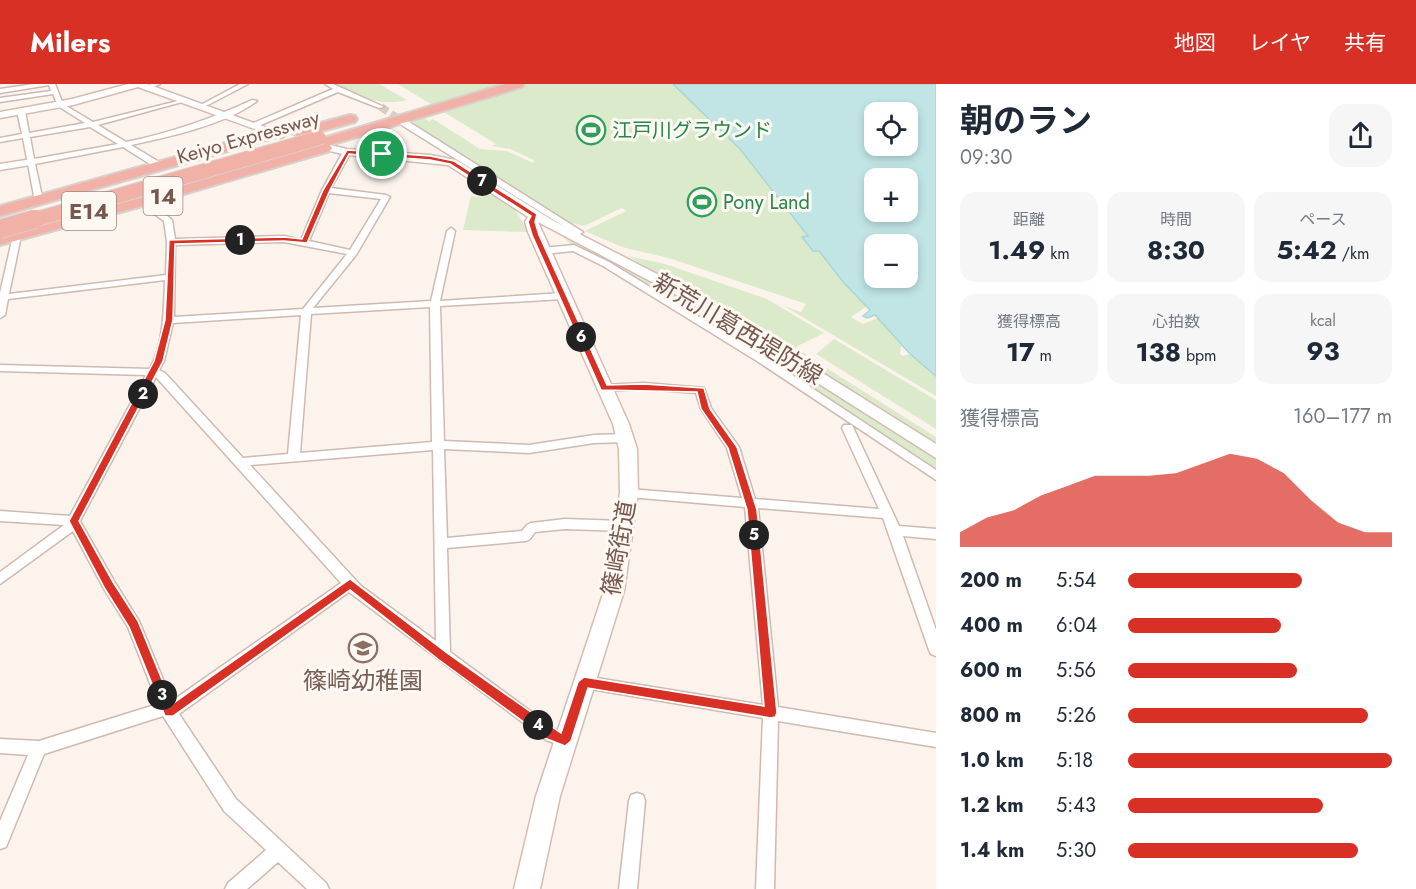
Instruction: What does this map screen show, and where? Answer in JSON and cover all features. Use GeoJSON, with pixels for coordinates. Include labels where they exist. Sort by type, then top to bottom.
{"type":"FeatureCollection","features":[{"type":"Feature","properties":{"kind":"highway"},"geometry":{"type":"LineString","coordinates":[[443,93],[473,84]]}},
{"type":"Feature","properties":{"kind":"highway","name":"Keiyo Expressway"},"geometry":{"type":"LineString","coordinates":[[414,110],[485,84]]}},
{"type":"Feature","properties":{"kind":"highway","name":"Keiyo Expressway"},"geometry":{"type":"LineString","coordinates":[[0,229],[507,84]]}},
{"type":"Feature","properties":{"kind":"highway","name":"E14"},"geometry":{"type":"LineString","coordinates":[[0,234],[177,186],[414,110],[518,84]]}},
{"type":"Feature","properties":{"kind":"highway","name":"E14"},"geometry":{"type":"LineString","coordinates":[[0,218],[157,170],[317,140],[387,107]]}},
{"type":"Feature","properties":{"kind":"highway","name":"14"},"geometry":{"type":"LineString","coordinates":[[0,211],[157,170],[278,134]]}},
{"type":"Feature","properties":{"kind":"highway","name":"Keiyo Expressway"},"geometry":{"type":"LineString","coordinates":[[0,223],[317,140]]}},
{"type":"Feature","properties":{"kind":"highway","name":"14"},"geometry":{"type":"LineString","coordinates":[[0,240],[151,198],[317,140]]}},
{"type":"Feature","properties":{"kind":"main road"},"geometry":{"type":"LineString","coordinates":[[0,115],[60,105],[141,85],[180,101],[278,134]]}},
{"type":"Feature","properties":{"kind":"main road","name":"新荒川葛西堤防線"},"geometry":{"type":"LineString","coordinates":[[317,140],[347,152],[430,158],[452,162],[535,216],[693,298],[936,452]]}},
{"type":"Feature","properties":{"kind":"main road"},"geometry":{"type":"LineString","coordinates":[[0,167],[32,162]]}},
{"type":"Feature","properties":{"kind":"main road","name":"篠崎街道"},"geometry":{"type":"LineString","coordinates":[[527,889],[548,796],[614,591],[629,493],[626,438],[532,227],[531,220],[535,216]]}},
{"type":"Feature","properties":{"kind":"street"},"geometry":{"type":"LineString","coordinates":[[0,91],[47,84]]}},
{"type":"Feature","properties":{"kind":"street"},"geometry":{"type":"LineString","coordinates":[[141,85],[157,84]]}},
{"type":"Feature","properties":{"kind":"street"},"geometry":{"type":"LineString","coordinates":[[200,107],[245,84]]}},
{"type":"Feature","properties":{"kind":"street"},"geometry":{"type":"LineString","coordinates":[[328,84],[337,90],[387,107]]}},
{"type":"Feature","properties":{"kind":"street"},"geometry":{"type":"LineString","coordinates":[[0,100],[54,88],[60,105],[126,145],[157,170]]}},
{"type":"Feature","properties":{"kind":"street"},"geometry":{"type":"LineString","coordinates":[[253,125],[337,90]]}},
{"type":"Feature","properties":{"kind":"street"},"geometry":{"type":"LineString","coordinates":[[0,140],[93,124],[180,101]]}},
{"type":"Feature","properties":{"kind":"street"},"geometry":{"type":"LineString","coordinates":[[32,162],[126,145],[227,116],[254,101]]}},
{"type":"Feature","properties":{"kind":"street"},"geometry":{"type":"LineString","coordinates":[[21,111],[39,201]]}},
{"type":"Feature","properties":{"kind":"street"},"geometry":{"type":"LineString","coordinates":[[403,122],[579,232],[572,236]]}},
{"type":"Feature","properties":{"kind":"street"},"geometry":{"type":"LineString","coordinates":[[304,242],[326,190],[347,152]]}},
{"type":"Feature","properties":{"kind":"street"},"geometry":{"type":"LineString","coordinates":[[294,458],[306,311],[353,253],[386,197],[326,190]]}},
{"type":"Feature","properties":{"kind":"street"},"geometry":{"type":"LineString","coordinates":[[0,579],[66,531],[74,521],[155,372],[169,320],[171,242],[168,220],[156,211],[151,198]]}},
{"type":"Feature","properties":{"kind":"street"},"geometry":{"type":"LineString","coordinates":[[443,656],[435,303],[451,231]]}},
{"type":"Feature","properties":{"kind":"street"},"geometry":{"type":"LineString","coordinates":[[0,315],[17,236]]}},
{"type":"Feature","properties":{"kind":"street"},"geometry":{"type":"LineString","coordinates":[[171,242],[284,239],[353,253]]}},
{"type":"Feature","properties":{"kind":"street"},"geometry":{"type":"LineString","coordinates":[[543,251],[574,248],[606,264],[761,359],[936,476]]}},
{"type":"Feature","properties":{"kind":"street"},"geometry":{"type":"LineString","coordinates":[[4,297],[170,277]]}},
{"type":"Feature","properties":{"kind":"street"},"geometry":{"type":"LineString","coordinates":[[169,320],[563,296]]}},
{"type":"Feature","properties":{"kind":"street"},"geometry":{"type":"LineString","coordinates":[[0,368],[155,372],[161,375],[350,584],[551,735],[565,741]]}},
{"type":"Feature","properties":{"kind":"street"},"geometry":{"type":"LineString","coordinates":[[604,388],[644,387],[700,390],[706,409],[732,447],[750,503],[771,713],[765,889]]}},
{"type":"Feature","properties":{"kind":"street"},"geometry":{"type":"LineString","coordinates":[[848,428],[888,514],[930,619],[936,650]]}},
{"type":"Feature","properties":{"kind":"street"},"geometry":{"type":"LineString","coordinates":[[241,462],[440,445],[529,449],[594,439],[626,438]]}},
{"type":"Feature","properties":{"kind":"street"},"geometry":{"type":"LineString","coordinates":[[629,493],[888,514]]}},
{"type":"Feature","properties":{"kind":"street"},"geometry":{"type":"LineString","coordinates":[[0,516],[74,521]]}},
{"type":"Feature","properties":{"kind":"street"},"geometry":{"type":"LineString","coordinates":[[74,521],[134,625],[168,710],[230,805],[320,889]]}},
{"type":"Feature","properties":{"kind":"street"},"geometry":{"type":"LineString","coordinates":[[441,543],[526,536],[531,528],[554,525],[624,525]]}},
{"type":"Feature","properties":{"kind":"street"},"geometry":{"type":"LineString","coordinates":[[895,531],[936,534]]}},
{"type":"Feature","properties":{"kind":"street"},"geometry":{"type":"LineString","coordinates":[[0,746],[39,748],[168,710],[350,584]]}},
{"type":"Feature","properties":{"kind":"street"},"geometry":{"type":"LineString","coordinates":[[584,682],[936,740]]}},
{"type":"Feature","properties":{"kind":"street"},"geometry":{"type":"LineString","coordinates":[[0,841],[39,748]]}},
{"type":"Feature","properties":{"kind":"street"},"geometry":{"type":"LineString","coordinates":[[628,889],[637,801]]}},
{"type":"Feature","properties":{"kind":"street"},"geometry":{"type":"LineString","coordinates":[[234,889],[279,850]]}},
{"type":"Feature","properties":{"kind":"green space"},"geometry":{"type":"Polygon","coordinates":[[[331,84],[379,84],[407,100],[377,101],[331,84]]]}},
{"type":"Feature","properties":{"kind":"green space"},"geometry":{"type":"Polygon","coordinates":[[[398,84],[673,84],[740,149],[808,237],[802,238],[813,251],[819,251],[844,283],[867,306],[851,317],[863,324],[878,318],[901,345],[900,354],[903,356],[910,354],[936,376],[936,396],[784,306],[801,312],[806,304],[672,259],[622,247],[585,231],[626,211],[622,208],[584,226],[567,222],[413,124],[421,116],[429,121],[433,119],[480,149],[507,151],[533,163],[534,160],[510,149],[492,146],[496,144],[398,84]]]}},
{"type":"Feature","properties":{"kind":"green space"},"geometry":{"type":"Polygon","coordinates":[[[482,193],[499,198],[510,206],[527,232],[463,230],[471,196],[482,197],[482,193]]]}},
{"type":"Feature","properties":{"kind":"green space"},"geometry":{"type":"Polygon","coordinates":[[[558,233],[694,303],[791,364],[781,370],[575,246],[550,249],[545,236],[552,247],[571,244],[558,233]]]}},
{"type":"Feature","properties":{"kind":"green space"},"geometry":{"type":"Polygon","coordinates":[[[628,256],[665,264],[767,299],[824,333],[796,347],[807,355],[800,359],[628,256]]]}},
{"type":"Feature","properties":{"kind":"green space"},"geometry":{"type":"Polygon","coordinates":[[[834,339],[936,400],[936,429],[816,354],[834,339]]]}},
{"type":"Feature","properties":{"kind":"green space"},"geometry":{"type":"Polygon","coordinates":[[[809,357],[936,437],[936,445],[802,361],[809,357]]]}},
{"type":"Feature","properties":{"kind":"green space"},"geometry":{"type":"Polygon","coordinates":[[[794,365],[936,457],[936,472],[783,371],[794,365]]]}},
{"type":"Feature","properties":{"kind":"water"},"geometry":{"type":"Polygon","coordinates":[[[673,84],[936,84],[936,376],[910,354],[875,315],[867,318],[863,316],[870,310],[844,283],[819,251],[813,251],[802,237],[808,236],[740,149],[673,84]]]}},
{"type":"Feature","properties":{"kind":"tunnel"},"geometry":{"type":"LineString","coordinates":[[381,107],[403,122]]}},
{"type":"Feature","properties":{"kind":"place","name":"江戸川グラウンド"},"geometry":{"type":"Point","coordinates":[591,130]}},
{"type":"Feature","properties":{"kind":"place","name":"Pony Land"},"geometry":{"type":"Point","coordinates":[702,202]}},
{"type":"Feature","properties":{"kind":"place","name":"篠崎幼稚園"},"geometry":{"type":"Point","coordinates":[363,648]}},
{"type":"Feature","properties":{"kind":"route"},"geometry":{"type":"LineString","coordinates":[[347,152],[382,154],[452,162],[535,216],[531,222],[535,235],[604,388],[644,387],[700,390],[706,409],[732,447],[752,510],[771,713],[584,682],[565,741],[551,735],[350,584],[169,712],[166,708],[134,625],[74,521],[159,361],[169,320],[171,242],[284,239],[304,242],[326,190],[347,152]]}}]}
